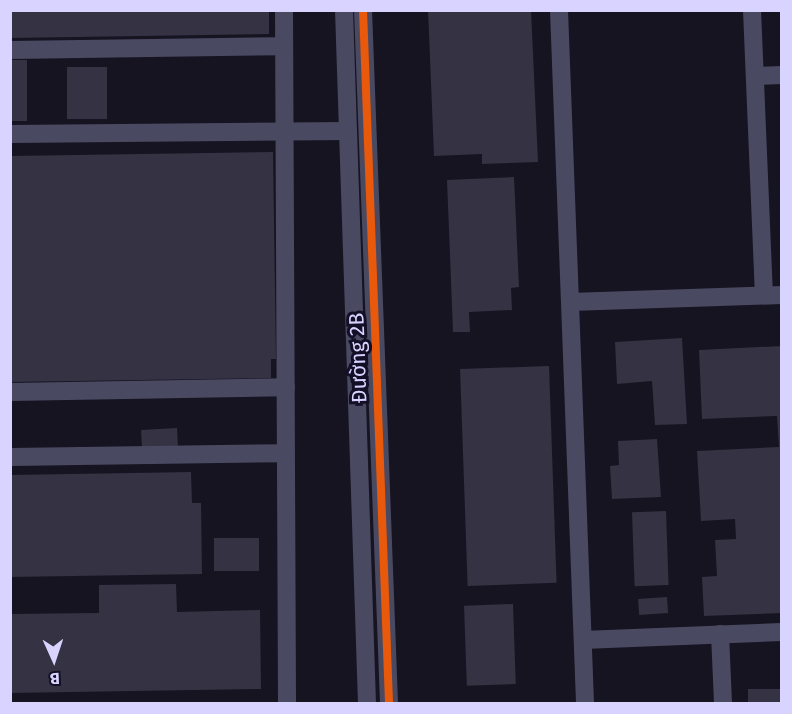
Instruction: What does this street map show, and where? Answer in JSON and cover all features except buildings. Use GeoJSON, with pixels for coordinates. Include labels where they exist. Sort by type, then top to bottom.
{"type":"FeatureCollection","features":[{"type":"Feature","properties":{"kind":"street"},"geometry":{"type":"LineString","coordinates":[[284,10],[287,704]]}},
{"type":"Feature","properties":{"kind":"street","name":"Đường 2B"},"geometry":{"type":"LineString","coordinates":[[344,10],[362,701]]}},
{"type":"Feature","properties":{"kind":"street","name":"Đường 2B"},"geometry":{"type":"LineString","coordinates":[[363,10],[389,704]]}},
{"type":"Feature","properties":{"kind":"street"},"geometry":{"type":"LineString","coordinates":[[559,10],[585,704]]}},
{"type":"Feature","properties":{"kind":"street"},"geometry":{"type":"LineString","coordinates":[[570,302],[773,295],[755,76],[752,10]]}},
{"type":"Feature","properties":{"kind":"street"},"geometry":{"type":"LineString","coordinates":[[10,50],[284,46]]}},
{"type":"Feature","properties":{"kind":"street"},"geometry":{"type":"LineString","coordinates":[[755,76],[782,75]]}},
{"type":"Feature","properties":{"kind":"street"},"geometry":{"type":"LineString","coordinates":[[10,134],[285,129],[348,131]]}},
{"type":"Feature","properties":{"kind":"street"},"geometry":{"type":"LineString","coordinates":[[10,392],[286,387]]}},
{"type":"Feature","properties":{"kind":"street"},"geometry":{"type":"LineString","coordinates":[[10,457],[286,453]]}},
{"type":"Feature","properties":{"kind":"street"},"geometry":{"type":"LineString","coordinates":[[583,640],[782,632]]}},
{"type":"Feature","properties":{"kind":"street"},"geometry":{"type":"LineString","coordinates":[[720,634],[723,704]]}},
{"type":"Feature","properties":{"kind":"cycle path"},"geometry":{"type":"LineString","coordinates":[[363,10],[389,704]]}}]}
